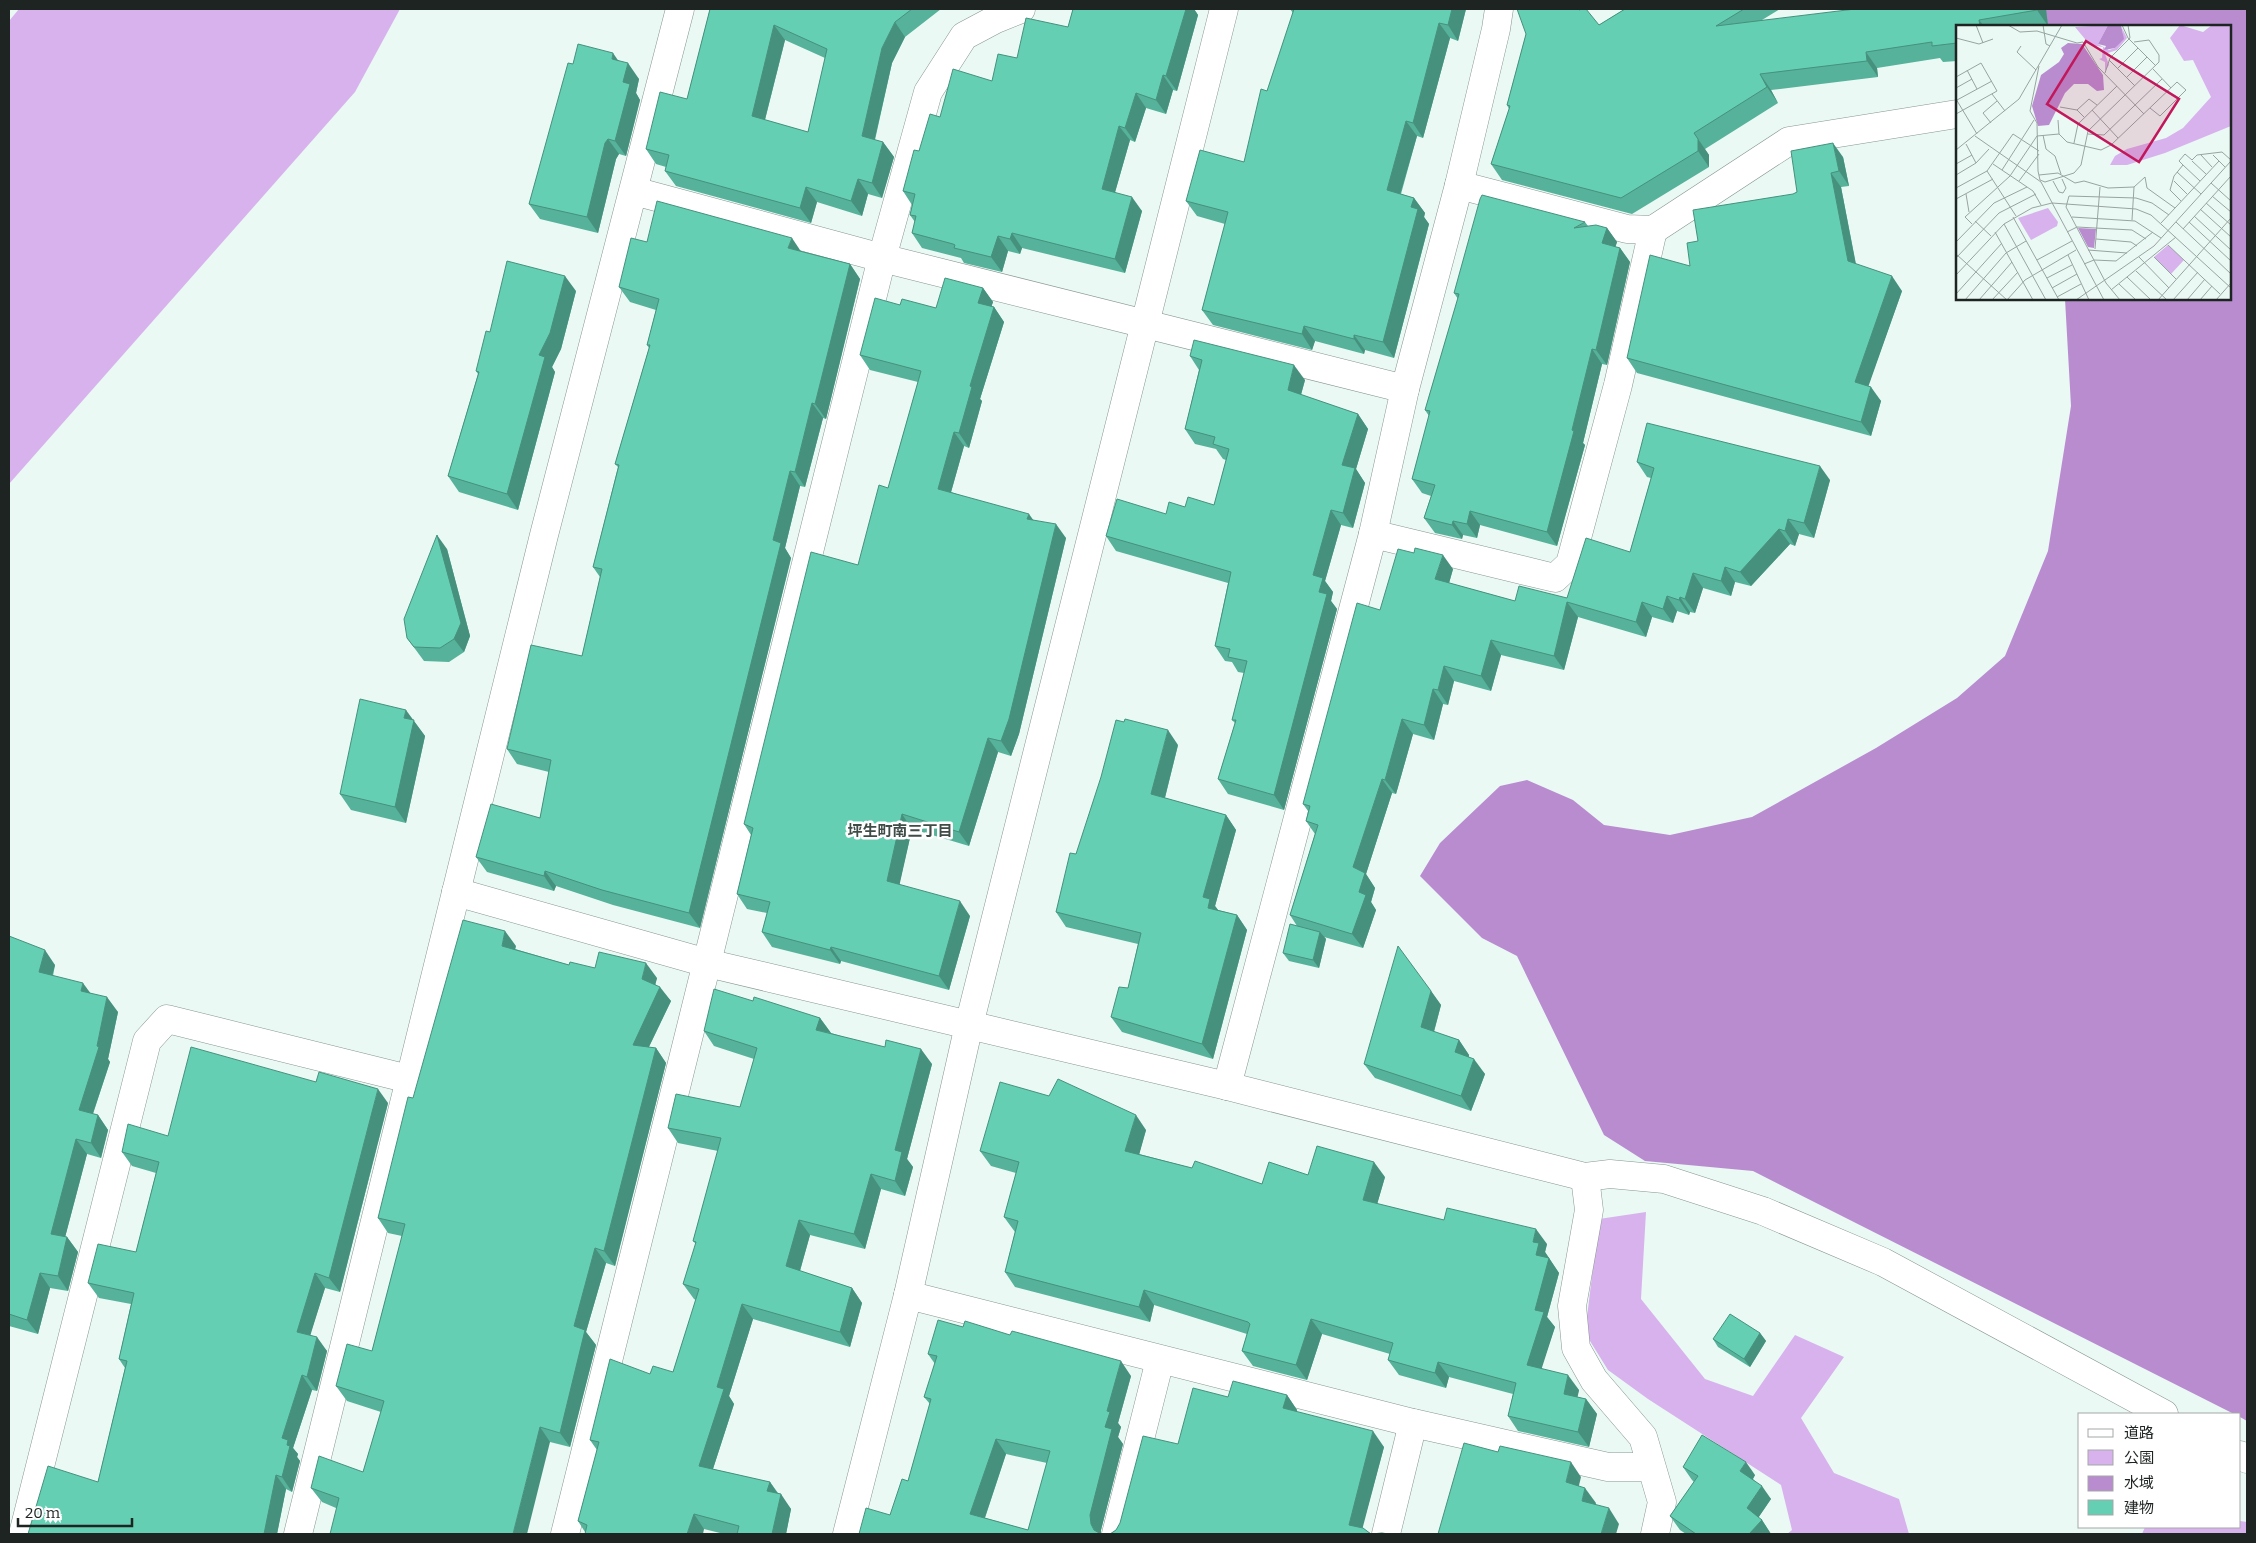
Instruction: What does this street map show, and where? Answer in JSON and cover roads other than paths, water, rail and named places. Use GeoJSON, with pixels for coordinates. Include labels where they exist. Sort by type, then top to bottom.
{"type":"FeatureCollection","features":[{"type":"Feature","properties":{"kind":"street"},"geometry":{"type":"LineString","coordinates":[[298,1534],[544,536],[680,9]]}},
{"type":"Feature","properties":{"kind":"street"},"geometry":{"type":"LineString","coordinates":[[565,1534],[882,258],[928,92],[964,36],[996,19],[1021,9]]}},
{"type":"Feature","properties":{"kind":"street"},"geometry":{"type":"LineString","coordinates":[[847,1534],[908,1295],[969,1025],[1224,9]]}},
{"type":"Feature","properties":{"kind":"street"},"geometry":{"type":"LineString","coordinates":[[1227,1086],[1373,534],[1405,389],[1459,185],[1496,29],[1499,9]]}},
{"type":"Feature","properties":{"kind":"street"},"geometry":{"type":"LineString","coordinates":[[1459,185],[1627,229],[1653,230],[1789,141],[1956,114]]}},
{"type":"Feature","properties":{"kind":"street"},"geometry":{"type":"LineString","coordinates":[[634,191],[882,258],[1405,389]]}},
{"type":"Feature","properties":{"kind":"street"},"geometry":{"type":"LineString","coordinates":[[1373,534],[1554,578],[1570,564],[1618,385],[1653,230]]}},
{"type":"Feature","properties":{"kind":"street"},"geometry":{"type":"LineString","coordinates":[[456,892],[707,963],[1227,1086],[1585,1177],[1610,1174],[1664,1180],[1763,1211],[1883,1262],[2162,1413]]}},
{"type":"Feature","properties":{"kind":"street"},"geometry":{"type":"LineString","coordinates":[[22,1534],[147,1041],[167,1019],[409,1079]]}},
{"type":"Feature","properties":{"kind":"street"},"geometry":{"type":"LineString","coordinates":[[1585,1177],[1589,1210],[1572,1306],[1576,1348],[1594,1380],[1643,1436],[1662,1502],[1656,1534]]}},
{"type":"Feature","properties":{"kind":"street"},"geometry":{"type":"LineString","coordinates":[[908,1295],[1413,1423],[1608,1467],[1651,1468]]}},
{"type":"Feature","properties":{"kind":"street"},"geometry":{"type":"LineString","coordinates":[[1116,1534],[1160,1360]]}},
{"type":"Feature","properties":{"kind":"street"},"geometry":{"type":"LineString","coordinates":[[1386,1534],[1413,1423]]}},
{"type":"Feature","properties":{"kind":"water"},"geometry":{"type":"Polygon","coordinates":[[[2035,9],[2247,9],[2247,1421],[2241,1418],[2241,1413],[2232,1413],[1753,1171],[1645,1161],[1604,1135],[1517,956],[1482,938],[1420,876],[1440,843],[1500,786],[1527,780],[1573,800],[1604,825],[1670,835],[1752,817],[1876,748],[1957,698],[2005,656],[2048,551],[2071,406],[2065,300],[2231,300],[2231,25],[2037,25],[2035,9]]]}},
{"type":"Feature","properties":{"kind":"district","name":"坪生町南三丁目"},"geometry":{"type":"Point","coordinates":[900,831]}}]}
